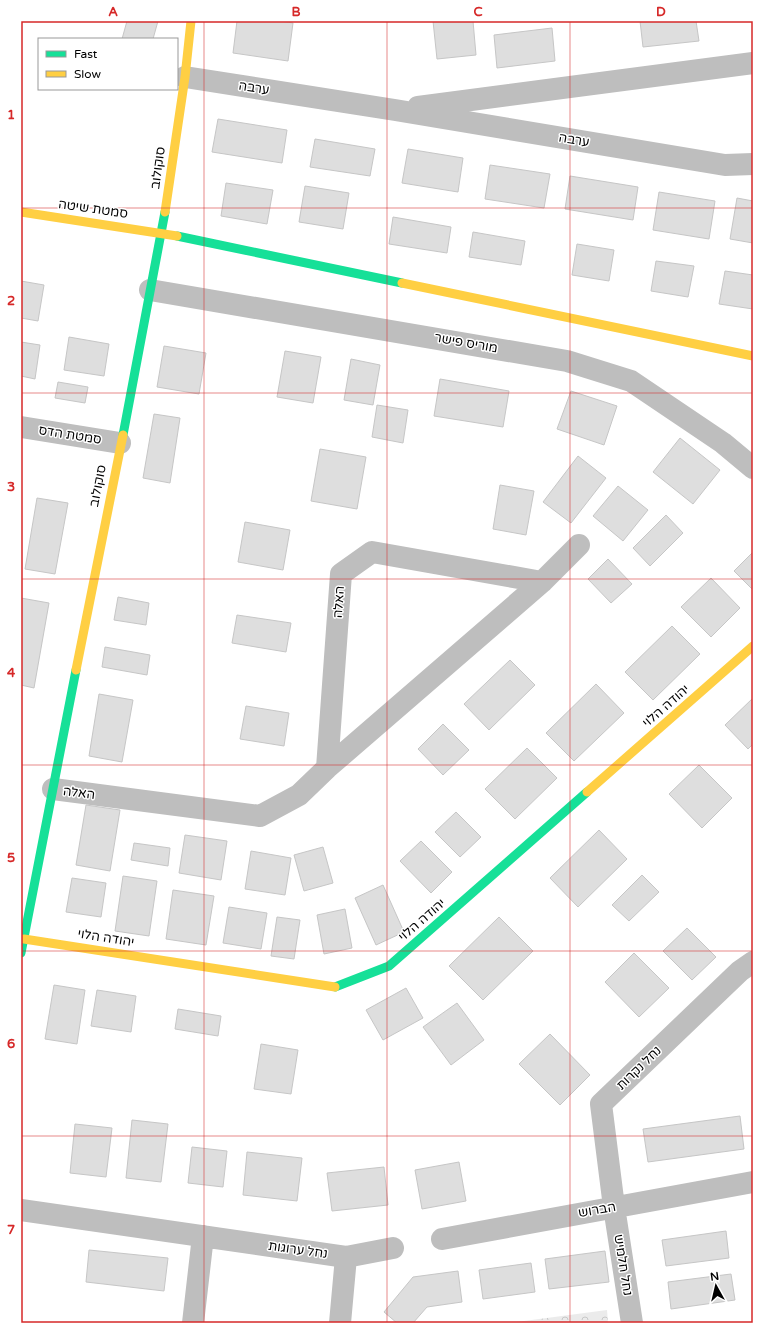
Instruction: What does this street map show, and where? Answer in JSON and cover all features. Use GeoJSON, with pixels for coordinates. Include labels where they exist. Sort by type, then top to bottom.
{"type":"FeatureCollection","features":[{"type":"Feature","properties":{"kind":"street","name":"סוקולוב"},"geometry":{"type":"LineString","coordinates":[[21,953],[162,232],[185,76],[191,21]]}},
{"type":"Feature","properties":{"kind":"street","name":"ערבה"},"geometry":{"type":"LineString","coordinates":[[395,110],[753,63]]}},
{"type":"Feature","properties":{"kind":"street","name":"ערבה"},"geometry":{"type":"LineString","coordinates":[[185,76],[725,165],[753,164]]}},
{"type":"Feature","properties":{"kind":"street","name":"סמטת שיטה"},"geometry":{"type":"LineString","coordinates":[[21,212],[162,232]]}},
{"type":"Feature","properties":{"kind":"street"},"geometry":{"type":"LineString","coordinates":[[162,232],[753,356]]}},
{"type":"Feature","properties":{"kind":"street","name":"מוריס פישר"},"geometry":{"type":"LineString","coordinates":[[150,290],[567,360],[631,381],[723,443],[753,468]]}},
{"type":"Feature","properties":{"kind":"street","name":"סמטת הדס"},"geometry":{"type":"LineString","coordinates":[[21,427],[120,443]]}},
{"type":"Feature","properties":{"kind":"street","name":"האלה"},"geometry":{"type":"LineString","coordinates":[[53,789],[260,816],[300,795],[327,768],[542,582],[579,545]]}},
{"type":"Feature","properties":{"kind":"street","name":"האלה"},"geometry":{"type":"LineString","coordinates":[[327,768],[341,574],[372,552],[542,582]]}},
{"type":"Feature","properties":{"kind":"street","name":"יהודה הלוי"},"geometry":{"type":"LineString","coordinates":[[24,939],[334,987],[389,966],[753,646]]}},
{"type":"Feature","properties":{"kind":"street","name":"נחל נקרות"},"geometry":{"type":"LineString","coordinates":[[614,1207],[601,1104],[740,971],[753,962]]}},
{"type":"Feature","properties":{"kind":"street","name":"הברוש"},"geometry":{"type":"LineString","coordinates":[[442,1239],[753,1182]]}},
{"type":"Feature","properties":{"kind":"street","name":"נחל חלמיש"},"geometry":{"type":"LineString","coordinates":[[614,1207],[632,1323]]}},
{"type":"Feature","properties":{"kind":"street","name":"נחל ערוגות"},"geometry":{"type":"LineString","coordinates":[[21,1210],[346,1256],[393,1248]]}},
{"type":"Feature","properties":{"kind":"street"},"geometry":{"type":"LineString","coordinates":[[193,1323],[203,1236]]}},
{"type":"Feature","properties":{"kind":"street"},"geometry":{"type":"LineString","coordinates":[[340,1323],[346,1256]]}},
{"type":"Feature","properties":{"kind":"green space"},"geometry":{"type":"Polygon","coordinates":[[[607,1310],[608,1323],[509,1323],[607,1310]]]}},
{"type":"Feature","properties":{"kind":"building"},"geometry":{"type":"Polygon","coordinates":[[[127,21],[158,21],[153,38],[122,38],[127,21]]]}},
{"type":"Feature","properties":{"kind":"building"},"geometry":{"type":"Polygon","coordinates":[[[237,21],[280,21],[293,23],[288,61],[233,53],[237,21]]]}},
{"type":"Feature","properties":{"kind":"building"},"geometry":{"type":"Polygon","coordinates":[[[433,21],[473,21],[476,55],[437,59],[433,21]]]}},
{"type":"Feature","properties":{"kind":"building"},"geometry":{"type":"Polygon","coordinates":[[[640,21],[696,21],[699,41],[643,47],[640,21]]]}},
{"type":"Feature","properties":{"kind":"building"},"geometry":{"type":"Polygon","coordinates":[[[552,28],[555,61],[497,68],[494,35],[552,28]]]}},
{"type":"Feature","properties":{"kind":"building"},"geometry":{"type":"Polygon","coordinates":[[[218,119],[287,130],[282,163],[212,152],[218,119]]]}},
{"type":"Feature","properties":{"kind":"building"},"geometry":{"type":"Polygon","coordinates":[[[315,139],[375,149],[370,176],[310,167],[315,139]]]}},
{"type":"Feature","properties":{"kind":"building"},"geometry":{"type":"Polygon","coordinates":[[[408,149],[463,158],[458,192],[402,183],[408,149]]]}},
{"type":"Feature","properties":{"kind":"building"},"geometry":{"type":"Polygon","coordinates":[[[490,165],[550,174],[544,208],[485,199],[490,165]]]}},
{"type":"Feature","properties":{"kind":"building"},"geometry":{"type":"Polygon","coordinates":[[[570,176],[638,187],[633,220],[565,209],[570,176]]]}},
{"type":"Feature","properties":{"kind":"building"},"geometry":{"type":"Polygon","coordinates":[[[226,183],[273,190],[267,224],[221,216],[226,183]]]}},
{"type":"Feature","properties":{"kind":"building"},"geometry":{"type":"Polygon","coordinates":[[[305,186],[349,193],[343,229],[299,222],[305,186]]]}},
{"type":"Feature","properties":{"kind":"building"},"geometry":{"type":"Polygon","coordinates":[[[659,192],[715,201],[709,239],[653,230],[659,192]]]}},
{"type":"Feature","properties":{"kind":"building"},"geometry":{"type":"Polygon","coordinates":[[[737,198],[753,201],[753,243],[730,239],[737,198]]]}},
{"type":"Feature","properties":{"kind":"building"},"geometry":{"type":"Polygon","coordinates":[[[393,217],[451,227],[447,253],[389,244],[393,217]]]}},
{"type":"Feature","properties":{"kind":"building"},"geometry":{"type":"Polygon","coordinates":[[[473,232],[525,241],[521,265],[469,257],[473,232]]]}},
{"type":"Feature","properties":{"kind":"building"},"geometry":{"type":"Polygon","coordinates":[[[577,244],[614,250],[609,281],[572,275],[577,244]]]}},
{"type":"Feature","properties":{"kind":"building"},"geometry":{"type":"Polygon","coordinates":[[[656,261],[694,266],[688,297],[651,291],[656,261]]]}},
{"type":"Feature","properties":{"kind":"building"},"geometry":{"type":"Polygon","coordinates":[[[725,271],[753,275],[753,309],[719,304],[725,271]]]}},
{"type":"Feature","properties":{"kind":"building"},"geometry":{"type":"Polygon","coordinates":[[[21,281],[44,285],[38,321],[21,318],[21,281]]]}},
{"type":"Feature","properties":{"kind":"building"},"geometry":{"type":"Polygon","coordinates":[[[69,337],[109,344],[104,376],[64,370],[69,337]]]}},
{"type":"Feature","properties":{"kind":"building"},"geometry":{"type":"Polygon","coordinates":[[[21,342],[40,345],[35,379],[21,376],[21,342]]]}},
{"type":"Feature","properties":{"kind":"building"},"geometry":{"type":"Polygon","coordinates":[[[164,346],[206,353],[199,394],[157,387],[164,346]]]}},
{"type":"Feature","properties":{"kind":"building"},"geometry":{"type":"Polygon","coordinates":[[[285,351],[321,357],[313,403],[277,397],[285,351]]]}},
{"type":"Feature","properties":{"kind":"building"},"geometry":{"type":"Polygon","coordinates":[[[351,359],[380,365],[373,405],[344,400],[351,359]]]}},
{"type":"Feature","properties":{"kind":"building"},"geometry":{"type":"Polygon","coordinates":[[[440,379],[509,391],[503,427],[434,416],[440,379]]]}},
{"type":"Feature","properties":{"kind":"building"},"geometry":{"type":"Polygon","coordinates":[[[58,382],[88,387],[85,403],[55,398],[58,382]]]}},
{"type":"Feature","properties":{"kind":"building"},"geometry":{"type":"Polygon","coordinates":[[[571,391],[617,406],[604,445],[557,429],[571,391]]]}},
{"type":"Feature","properties":{"kind":"building"},"geometry":{"type":"Polygon","coordinates":[[[377,405],[408,410],[403,443],[372,437],[377,405]]]}},
{"type":"Feature","properties":{"kind":"building"},"geometry":{"type":"Polygon","coordinates":[[[154,414],[180,418],[170,483],[143,478],[154,414]]]}},
{"type":"Feature","properties":{"kind":"building"},"geometry":{"type":"Polygon","coordinates":[[[680,438],[720,470],[693,504],[653,472],[680,438]]]}},
{"type":"Feature","properties":{"kind":"building"},"geometry":{"type":"Polygon","coordinates":[[[320,449],[366,457],[357,509],[311,501],[320,449]]]}},
{"type":"Feature","properties":{"kind":"building"},"geometry":{"type":"Polygon","coordinates":[[[578,456],[606,478],[571,523],[543,502],[578,456]]]}},
{"type":"Feature","properties":{"kind":"building"},"geometry":{"type":"Polygon","coordinates":[[[500,485],[534,491],[526,535],[493,529],[500,485]]]}},
{"type":"Feature","properties":{"kind":"building"},"geometry":{"type":"Polygon","coordinates":[[[618,486],[648,510],[623,541],[593,516],[618,486]]]}},
{"type":"Feature","properties":{"kind":"building"},"geometry":{"type":"Polygon","coordinates":[[[37,498],[68,503],[55,574],[25,569],[37,498]]]}},
{"type":"Feature","properties":{"kind":"building"},"geometry":{"type":"Polygon","coordinates":[[[666,515],[683,533],[650,566],[633,548],[666,515]]]}},
{"type":"Feature","properties":{"kind":"building"},"geometry":{"type":"Polygon","coordinates":[[[245,522],[290,530],[283,570],[238,562],[245,522]]]}},
{"type":"Feature","properties":{"kind":"building"},"geometry":{"type":"Polygon","coordinates":[[[753,552],[753,590],[734,571],[753,552]]]}},
{"type":"Feature","properties":{"kind":"building"},"geometry":{"type":"Polygon","coordinates":[[[608,559],[632,584],[611,603],[588,579],[608,559]]]}},
{"type":"Feature","properties":{"kind":"building"},"geometry":{"type":"Polygon","coordinates":[[[711,578],[740,608],[711,637],[681,607],[711,578]]]}},
{"type":"Feature","properties":{"kind":"building"},"geometry":{"type":"Polygon","coordinates":[[[118,597],[149,603],[146,625],[114,620],[118,597]]]}},
{"type":"Feature","properties":{"kind":"building"},"geometry":{"type":"Polygon","coordinates":[[[21,598],[49,603],[34,688],[21,685],[21,598]]]}},
{"type":"Feature","properties":{"kind":"building"},"geometry":{"type":"Polygon","coordinates":[[[237,615],[291,623],[286,652],[232,643],[237,615]]]}},
{"type":"Feature","properties":{"kind":"building"},"geometry":{"type":"Polygon","coordinates":[[[672,626],[700,654],[653,700],[625,672],[672,626]]]}},
{"type":"Feature","properties":{"kind":"building"},"geometry":{"type":"Polygon","coordinates":[[[105,647],[150,655],[147,675],[102,667],[105,647]]]}},
{"type":"Feature","properties":{"kind":"building"},"geometry":{"type":"Polygon","coordinates":[[[510,660],[535,685],[489,730],[464,704],[510,660]]]}},
{"type":"Feature","properties":{"kind":"building"},"geometry":{"type":"Polygon","coordinates":[[[596,684],[624,713],[574,761],[546,733],[596,684]]]}},
{"type":"Feature","properties":{"kind":"building"},"geometry":{"type":"Polygon","coordinates":[[[99,694],[133,700],[122,762],[89,756],[99,694]]]}},
{"type":"Feature","properties":{"kind":"building"},"geometry":{"type":"Polygon","coordinates":[[[753,698],[753,744],[748,749],[725,725],[753,698]]]}},
{"type":"Feature","properties":{"kind":"building"},"geometry":{"type":"Polygon","coordinates":[[[246,706],[289,713],[284,746],[240,739],[246,706]]]}},
{"type":"Feature","properties":{"kind":"building"},"geometry":{"type":"Polygon","coordinates":[[[443,724],[469,750],[443,775],[418,749],[443,724]]]}},
{"type":"Feature","properties":{"kind":"building"},"geometry":{"type":"Polygon","coordinates":[[[527,748],[557,778],[515,819],[485,789],[527,748]]]}},
{"type":"Feature","properties":{"kind":"building"},"geometry":{"type":"Polygon","coordinates":[[[699,765],[732,798],[702,828],[669,794],[699,765]]]}},
{"type":"Feature","properties":{"kind":"building"},"geometry":{"type":"Polygon","coordinates":[[[86,805],[120,810],[110,871],[76,865],[86,805]]]}},
{"type":"Feature","properties":{"kind":"building"},"geometry":{"type":"Polygon","coordinates":[[[456,812],[481,837],[460,857],[435,832],[456,812]]]}},
{"type":"Feature","properties":{"kind":"building"},"geometry":{"type":"Polygon","coordinates":[[[599,830],[627,859],[578,907],[550,878],[599,830]]]}},
{"type":"Feature","properties":{"kind":"building"},"geometry":{"type":"Polygon","coordinates":[[[185,835],[227,841],[221,880],[179,873],[185,835]]]}},
{"type":"Feature","properties":{"kind":"building"},"geometry":{"type":"Polygon","coordinates":[[[421,841],[452,872],[431,893],[400,861],[421,841]]]}},
{"type":"Feature","properties":{"kind":"building"},"geometry":{"type":"Polygon","coordinates":[[[134,843],[170,848],[168,866],[131,860],[134,843]]]}},
{"type":"Feature","properties":{"kind":"building"},"geometry":{"type":"Polygon","coordinates":[[[323,847],[333,883],[304,891],[294,855],[323,847]]]}},
{"type":"Feature","properties":{"kind":"building"},"geometry":{"type":"Polygon","coordinates":[[[251,851],[291,858],[285,895],[245,889],[251,851]]]}},
{"type":"Feature","properties":{"kind":"building"},"geometry":{"type":"Polygon","coordinates":[[[642,875],[659,892],[629,921],[612,905],[642,875]]]}},
{"type":"Feature","properties":{"kind":"building"},"geometry":{"type":"Polygon","coordinates":[[[123,876],[157,881],[149,936],[115,931],[123,876]]]}},
{"type":"Feature","properties":{"kind":"building"},"geometry":{"type":"Polygon","coordinates":[[[72,878],[106,883],[101,917],[66,912],[72,878]]]}},
{"type":"Feature","properties":{"kind":"building"},"geometry":{"type":"Polygon","coordinates":[[[383,885],[404,932],[376,945],[355,898],[383,885]]]}},
{"type":"Feature","properties":{"kind":"building"},"geometry":{"type":"Polygon","coordinates":[[[173,890],[214,896],[206,945],[166,939],[173,890]]]}},
{"type":"Feature","properties":{"kind":"building"},"geometry":{"type":"Polygon","coordinates":[[[229,907],[267,913],[261,949],[223,943],[229,907]]]}},
{"type":"Feature","properties":{"kind":"building"},"geometry":{"type":"Polygon","coordinates":[[[345,909],[352,948],[324,954],[317,915],[345,909]]]}},
{"type":"Feature","properties":{"kind":"building"},"geometry":{"type":"Polygon","coordinates":[[[277,917],[300,920],[294,959],[271,956],[277,917]]]}},
{"type":"Feature","properties":{"kind":"building"},"geometry":{"type":"Polygon","coordinates":[[[499,917],[533,951],[483,1000],[449,966],[499,917]]]}},
{"type":"Feature","properties":{"kind":"building"},"geometry":{"type":"Polygon","coordinates":[[[687,928],[716,957],[692,980],[663,951],[687,928]]]}},
{"type":"Feature","properties":{"kind":"building"},"geometry":{"type":"Polygon","coordinates":[[[634,953],[669,988],[639,1017],[605,982],[634,953]]]}},
{"type":"Feature","properties":{"kind":"building"},"geometry":{"type":"Polygon","coordinates":[[[54,985],[85,990],[77,1044],[45,1039],[54,985]]]}},
{"type":"Feature","properties":{"kind":"building"},"geometry":{"type":"Polygon","coordinates":[[[406,988],[423,1018],[383,1040],[366,1010],[406,988]]]}},
{"type":"Feature","properties":{"kind":"building"},"geometry":{"type":"Polygon","coordinates":[[[97,990],[136,996],[131,1032],[91,1026],[97,990]]]}},
{"type":"Feature","properties":{"kind":"building"},"geometry":{"type":"Polygon","coordinates":[[[457,1003],[484,1040],[451,1065],[423,1027],[457,1003]]]}},
{"type":"Feature","properties":{"kind":"building"},"geometry":{"type":"Polygon","coordinates":[[[178,1009],[221,1016],[218,1036],[175,1029],[178,1009]]]}},
{"type":"Feature","properties":{"kind":"building"},"geometry":{"type":"Polygon","coordinates":[[[550,1034],[590,1075],[560,1105],[519,1064],[550,1034]]]}},
{"type":"Feature","properties":{"kind":"building"},"geometry":{"type":"Polygon","coordinates":[[[261,1044],[298,1050],[291,1094],[254,1089],[261,1044]]]}},
{"type":"Feature","properties":{"kind":"building"},"geometry":{"type":"Polygon","coordinates":[[[740,1116],[744,1149],[648,1162],[643,1129],[740,1116]]]}},
{"type":"Feature","properties":{"kind":"building"},"geometry":{"type":"Polygon","coordinates":[[[132,1120],[168,1124],[161,1182],[126,1178],[132,1120]]]}},
{"type":"Feature","properties":{"kind":"building"},"geometry":{"type":"Polygon","coordinates":[[[75,1124],[112,1128],[106,1177],[70,1173],[75,1124]]]}},
{"type":"Feature","properties":{"kind":"building"},"geometry":{"type":"Polygon","coordinates":[[[192,1147],[227,1151],[223,1187],[188,1183],[192,1147]]]}},
{"type":"Feature","properties":{"kind":"building"},"geometry":{"type":"Polygon","coordinates":[[[247,1152],[302,1158],[297,1201],[243,1195],[247,1152]]]}},
{"type":"Feature","properties":{"kind":"building"},"geometry":{"type":"Polygon","coordinates":[[[459,1162],[466,1201],[422,1209],[415,1170],[459,1162]]]}},
{"type":"Feature","properties":{"kind":"building"},"geometry":{"type":"Polygon","coordinates":[[[384,1167],[388,1205],[332,1211],[327,1173],[384,1167]]]}},
{"type":"Feature","properties":{"kind":"building"},"geometry":{"type":"Polygon","coordinates":[[[726,1231],[729,1258],[666,1266],[662,1240],[726,1231]]]}},
{"type":"Feature","properties":{"kind":"building"},"geometry":{"type":"Polygon","coordinates":[[[89,1250],[168,1258],[164,1291],[86,1282],[89,1250]]]}},
{"type":"Feature","properties":{"kind":"building"},"geometry":{"type":"Polygon","coordinates":[[[605,1251],[609,1282],[549,1289],[545,1259],[605,1251]]]}},
{"type":"Feature","properties":{"kind":"building"},"geometry":{"type":"Polygon","coordinates":[[[531,1263],[535,1292],[483,1299],[479,1270],[531,1263]]]}},
{"type":"Feature","properties":{"kind":"building"},"geometry":{"type":"Polygon","coordinates":[[[458,1271],[462,1302],[427,1307],[413,1323],[397,1323],[384,1312],[413,1277],[458,1271]]]}},
{"type":"Feature","properties":{"kind":"building"},"geometry":{"type":"Polygon","coordinates":[[[731,1274],[735,1300],[671,1309],[668,1282],[731,1274]]]}},
{"type":"Feature","properties":{"kind":"traffic: fast"},"geometry":{"type":"LineString","coordinates":[[123,435],[165,212]]}},
{"type":"Feature","properties":{"kind":"traffic: fast"},"geometry":{"type":"LineString","coordinates":[[177,236],[402,283]]}},
{"type":"Feature","properties":{"kind":"traffic: fast"},"geometry":{"type":"LineString","coordinates":[[21,953],[76,670]]}},
{"type":"Feature","properties":{"kind":"traffic: fast"},"geometry":{"type":"LineString","coordinates":[[335,987],[389,966],[587,792]]}},
{"type":"Feature","properties":{"kind":"traffic: slow"},"geometry":{"type":"LineString","coordinates":[[165,212],[185,77],[191,21]]}},
{"type":"Feature","properties":{"kind":"traffic: slow"},"geometry":{"type":"LineString","coordinates":[[21,212],[177,236]]}},
{"type":"Feature","properties":{"kind":"traffic: slow"},"geometry":{"type":"LineString","coordinates":[[402,283],[753,356]]}},
{"type":"Feature","properties":{"kind":"traffic: slow"},"geometry":{"type":"LineString","coordinates":[[76,670],[123,435]]}},
{"type":"Feature","properties":{"kind":"traffic: slow"},"geometry":{"type":"LineString","coordinates":[[587,792],[753,646]]}},
{"type":"Feature","properties":{"kind":"traffic: slow"},"geometry":{"type":"LineString","coordinates":[[24,939],[335,987]]}}]}
